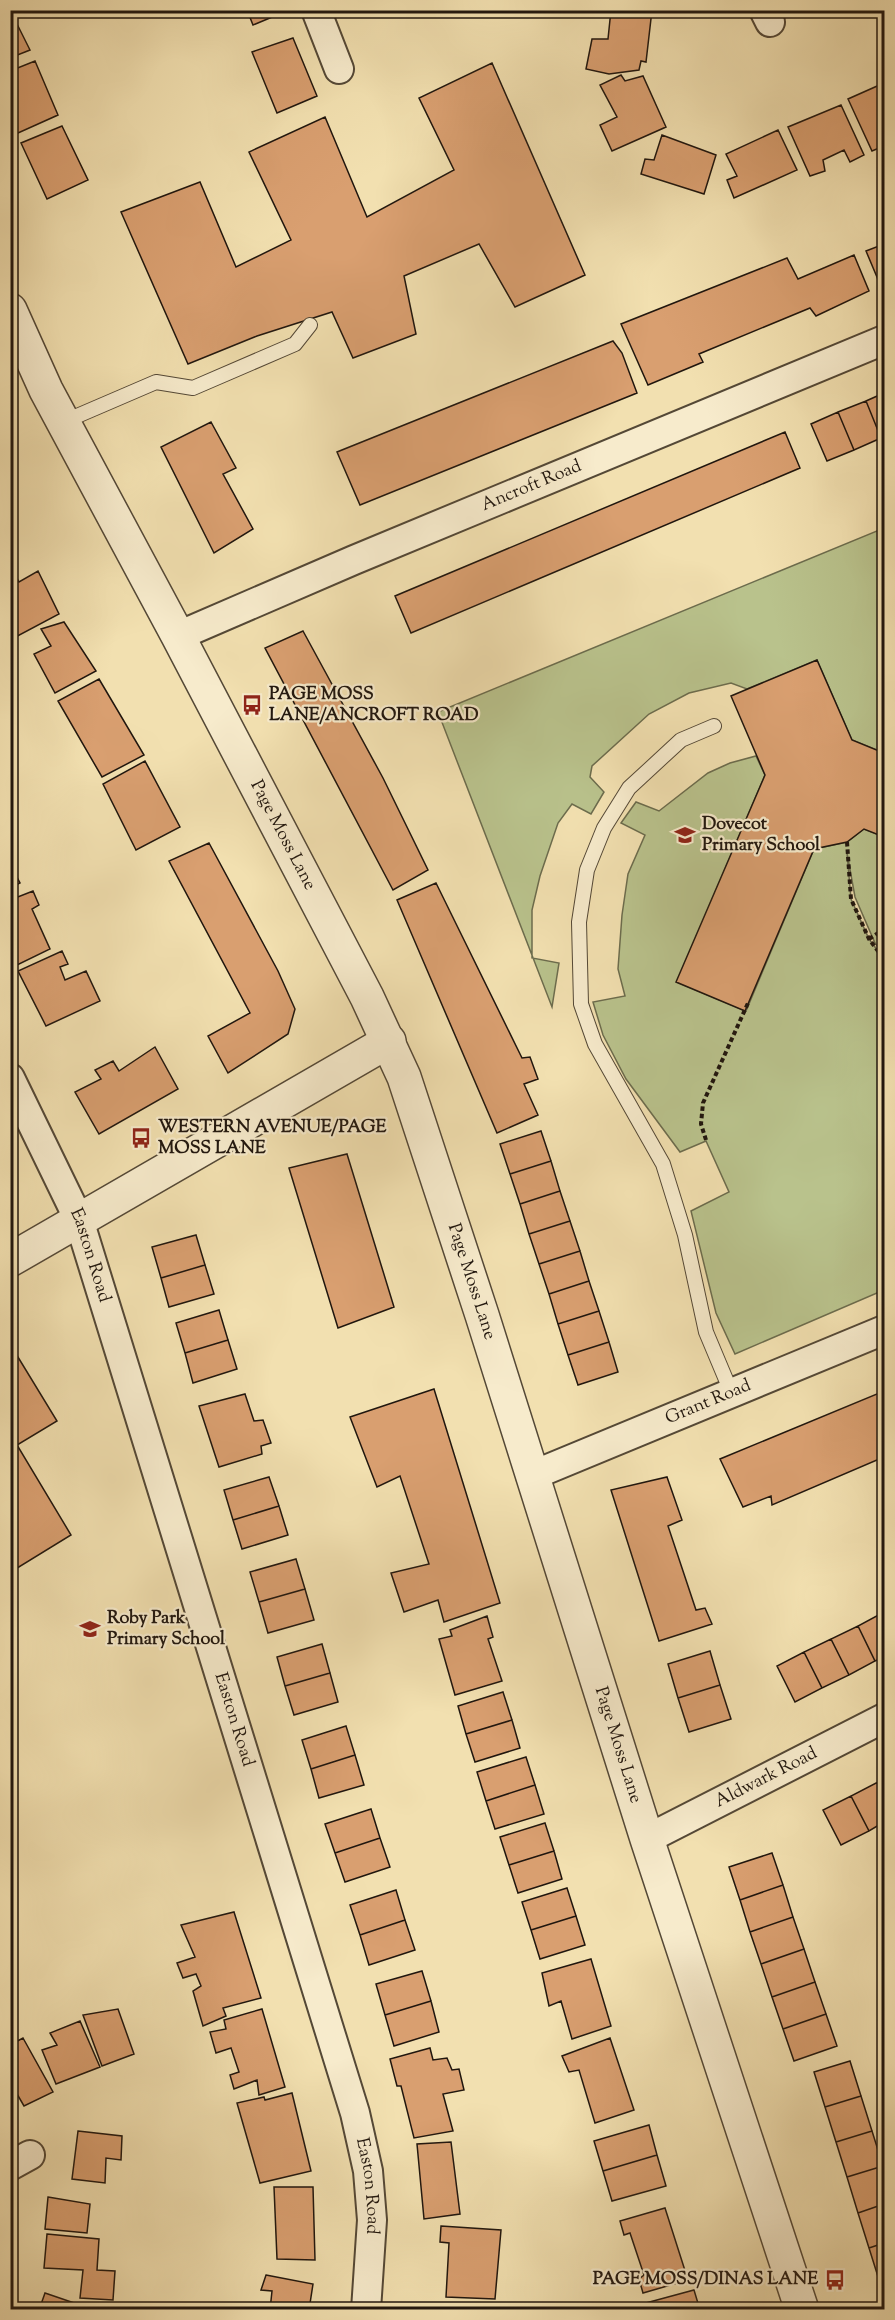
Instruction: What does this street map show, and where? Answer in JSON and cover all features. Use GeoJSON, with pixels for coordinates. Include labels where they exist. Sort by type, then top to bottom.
{"type":"FeatureCollection","features":[{"type":"Feature","properties":{"kind":"street"},"geometry":{"type":"LineString","coordinates":[[316,10],[339,69]]}},
{"type":"Feature","properties":{"kind":"street","name":"Page Moss Lane"},"geometry":{"type":"LineString","coordinates":[[10,310],[63,422],[178,636],[389,1041],[423,1131],[647,1839],[802,2310]]}},
{"type":"Feature","properties":{"kind":"street","name":"Ancroft Road"},"geometry":{"type":"LineString","coordinates":[[178,636],[354,560],[885,340]]}},
{"type":"Feature","properties":{"kind":"street"},"geometry":{"type":"LineString","coordinates":[[10,1260],[389,1041]]}},
{"type":"Feature","properties":{"kind":"street","name":"Easton Road"},"geometry":{"type":"LineString","coordinates":[[10,1078],[79,1220],[355,2113],[368,2171],[372,2220],[366,2310]]}},
{"type":"Feature","properties":{"kind":"street","name":"Grant Road"},"geometry":{"type":"LineString","coordinates":[[531,1476],[885,1330]]}},
{"type":"Feature","properties":{"kind":"street","name":"Aldwark Road"},"geometry":{"type":"LineString","coordinates":[[647,1839],[885,1718]]}},
{"type":"Feature","properties":{"kind":"lane"},"geometry":{"type":"LineString","coordinates":[[63,422],[156,382],[193,388],[295,344],[310,325]]}},
{"type":"Feature","properties":{"kind":"lane"},"geometry":{"type":"LineString","coordinates":[[714,726],[681,740],[629,788],[604,828],[587,870],[579,922],[581,1004],[595,1044],[663,1164],[685,1235],[706,1332],[732,1394]]}},
{"type":"Feature","properties":{"kind":"path"},"geometry":{"type":"LineString","coordinates":[[847,842],[851,899],[869,939],[885,959]]}},
{"type":"Feature","properties":{"kind":"path"},"geometry":{"type":"LineString","coordinates":[[869,939],[885,930]]}},
{"type":"Feature","properties":{"kind":"path"},"geometry":{"type":"LineString","coordinates":[[706,1140],[702,1124],[703,1103],[748,1003]]}},
{"type":"Feature","properties":{"kind":"green space"},"geometry":{"type":"Polygon","coordinates":[[[884,528],[884,753],[852,740],[817,660],[747,689],[731,683],[689,693],[649,714],[592,766],[590,777],[604,792],[591,814],[572,804],[558,823],[540,876],[532,910],[532,955],[438,712],[884,528]]]}},
{"type":"Feature","properties":{"kind":"green space"},"geometry":{"type":"Polygon","coordinates":[[[756,756],[765,775],[677,982],[746,1011],[814,849],[847,842],[864,829],[884,837],[884,906],[882,913],[884,955],[875,943],[855,897],[847,853],[851,899],[869,939],[884,959],[884,1290],[735,1354],[716,1313],[691,1211],[729,1192],[706,1141],[680,1152],[626,1079],[603,1035],[593,1002],[625,996],[618,969],[622,915],[628,874],[645,835],[621,823],[636,802],[659,811],[708,773],[730,763],[756,756]]]}},
{"type":"Feature","properties":{"kind":"green space"},"geometry":{"type":"Polygon","coordinates":[[[533,958],[559,963],[552,1007],[533,958]]]}},
{"type":"Feature","properties":{"kind":"building"},"geometry":{"type":"Polygon","coordinates":[[[10,10],[30,50],[10,58],[10,10]]]}},
{"type":"Feature","properties":{"kind":"building"},"geometry":{"type":"Polygon","coordinates":[[[247,10],[289,10],[253,25],[247,10]]]}},
{"type":"Feature","properties":{"kind":"building"},"geometry":{"type":"Polygon","coordinates":[[[611,10],[652,10],[646,62],[641,61],[639,70],[609,74],[586,69],[592,39],[608,39],[611,10]]]}},
{"type":"Feature","properties":{"kind":"building"},"geometry":{"type":"Polygon","coordinates":[[[293,38],[317,96],[277,113],[252,52],[293,38]]]}},
{"type":"Feature","properties":{"kind":"building"},"geometry":{"type":"Polygon","coordinates":[[[35,61],[58,115],[18,133],[10,117],[10,71],[35,61]]]}},
{"type":"Feature","properties":{"kind":"building"},"geometry":{"type":"Polygon","coordinates":[[[492,63],[585,275],[515,307],[479,244],[404,276],[416,334],[353,358],[332,312],[257,336],[188,364],[121,212],[200,182],[236,267],[291,240],[249,152],[325,117],[367,217],[454,170],[419,98],[492,63]]]}},
{"type":"Feature","properties":{"kind":"building"},"geometry":{"type":"Polygon","coordinates":[[[621,75],[625,81],[643,76],[666,127],[612,151],[600,125],[617,117],[600,85],[621,75]]]}},
{"type":"Feature","properties":{"kind":"building"},"geometry":{"type":"Polygon","coordinates":[[[884,83],[884,146],[872,151],[848,99],[884,83]]]}},
{"type":"Feature","properties":{"kind":"building"},"geometry":{"type":"Polygon","coordinates":[[[841,105],[864,155],[850,162],[844,150],[823,160],[825,171],[810,176],[788,127],[841,105]]]}},
{"type":"Feature","properties":{"kind":"building"},"geometry":{"type":"Polygon","coordinates":[[[62,126],[88,180],[47,199],[21,143],[62,126]]]}},
{"type":"Feature","properties":{"kind":"building"},"geometry":{"type":"Polygon","coordinates":[[[778,130],[797,170],[734,198],[727,180],[737,176],[726,154],[778,130]]]}},
{"type":"Feature","properties":{"kind":"building"},"geometry":{"type":"Polygon","coordinates":[[[662,135],[716,155],[704,194],[641,174],[645,159],[654,160],[662,135]]]}},
{"type":"Feature","properties":{"kind":"building"},"geometry":{"type":"Polygon","coordinates":[[[884,244],[884,288],[882,289],[866,251],[884,244]]]}},
{"type":"Feature","properties":{"kind":"building"},"geometry":{"type":"Polygon","coordinates":[[[854,255],[869,291],[816,316],[810,308],[699,354],[703,362],[648,385],[621,324],[787,258],[798,279],[854,255]]]}},
{"type":"Feature","properties":{"kind":"building"},"geometry":{"type":"Polygon","coordinates":[[[613,341],[622,353],[637,393],[360,505],[337,452],[613,341]]]}},
{"type":"Feature","properties":{"kind":"building"},"geometry":{"type":"Polygon","coordinates":[[[884,393],[884,437],[881,438],[866,401],[884,393]]]}},
{"type":"Feature","properties":{"kind":"building"},"geometry":{"type":"Polygon","coordinates":[[[866,401],[881,438],[854,450],[838,412],[866,401]]]}},
{"type":"Feature","properties":{"kind":"building"},"geometry":{"type":"Polygon","coordinates":[[[838,412],[854,450],[827,461],[811,424],[838,412]]]}},
{"type":"Feature","properties":{"kind":"building"},"geometry":{"type":"Polygon","coordinates":[[[211,422],[236,468],[223,474],[253,529],[214,553],[161,447],[211,422]]]}},
{"type":"Feature","properties":{"kind":"building"},"geometry":{"type":"Polygon","coordinates":[[[785,432],[800,468],[411,633],[395,596],[785,432]]]}},
{"type":"Feature","properties":{"kind":"building"},"geometry":{"type":"Polygon","coordinates":[[[10,565],[19,582],[38,571],[59,614],[10,640],[10,565]]]}},
{"type":"Feature","properties":{"kind":"building"},"geometry":{"type":"Polygon","coordinates":[[[64,622],[96,671],[55,693],[34,654],[51,646],[41,629],[64,622]]]}},
{"type":"Feature","properties":{"kind":"building"},"geometry":{"type":"Polygon","coordinates":[[[303,631],[383,778],[428,870],[393,890],[265,648],[303,631]]]}},
{"type":"Feature","properties":{"kind":"building"},"geometry":{"type":"Polygon","coordinates":[[[817,660],[852,740],[884,753],[884,837],[864,829],[847,842],[814,849],[745,1011],[676,982],[765,775],[731,696],[817,660]]]}},
{"type":"Feature","properties":{"kind":"building"},"geometry":{"type":"Polygon","coordinates":[[[99,679],[144,755],[102,777],[58,701],[99,679]]]}},
{"type":"Feature","properties":{"kind":"building"},"geometry":{"type":"Polygon","coordinates":[[[145,761],[180,827],[136,850],[103,784],[145,761]]]}},
{"type":"Feature","properties":{"kind":"building"},"geometry":{"type":"Polygon","coordinates":[[[209,843],[278,971],[295,1009],[288,1034],[228,1073],[208,1036],[250,1013],[169,861],[209,843]]]}},
{"type":"Feature","properties":{"kind":"building"},"geometry":{"type":"Polygon","coordinates":[[[10,864],[20,883],[10,888],[10,864]]]}},
{"type":"Feature","properties":{"kind":"building"},"geometry":{"type":"Polygon","coordinates":[[[436,883],[522,1058],[530,1057],[538,1079],[524,1084],[538,1115],[497,1133],[397,900],[436,883]]]}},
{"type":"Feature","properties":{"kind":"building"},"geometry":{"type":"Polygon","coordinates":[[[33,891],[39,905],[32,909],[50,949],[15,966],[10,956],[10,900],[33,891]]]}},
{"type":"Feature","properties":{"kind":"building"},"geometry":{"type":"Polygon","coordinates":[[[62,951],[68,964],[60,967],[65,980],[86,971],[100,1001],[46,1026],[18,971],[62,951]]]}},
{"type":"Feature","properties":{"kind":"building"},"geometry":{"type":"Polygon","coordinates":[[[155,1047],[178,1089],[99,1134],[75,1092],[101,1079],[95,1070],[113,1061],[119,1071],[155,1047]]]}},
{"type":"Feature","properties":{"kind":"building"},"geometry":{"type":"Polygon","coordinates":[[[541,1131],[551,1161],[510,1174],[500,1144],[541,1131]]]}},
{"type":"Feature","properties":{"kind":"building"},"geometry":{"type":"Polygon","coordinates":[[[347,1154],[394,1307],[338,1328],[289,1168],[347,1154]]]}},
{"type":"Feature","properties":{"kind":"building"},"geometry":{"type":"Polygon","coordinates":[[[551,1161],[560,1191],[520,1204],[510,1174],[551,1161]]]}},
{"type":"Feature","properties":{"kind":"building"},"geometry":{"type":"Polygon","coordinates":[[[560,1191],[570,1221],[529,1234],[520,1204],[560,1191]]]}},
{"type":"Feature","properties":{"kind":"building"},"geometry":{"type":"Polygon","coordinates":[[[570,1221],[580,1251],[539,1264],[529,1234],[570,1221]]]}},
{"type":"Feature","properties":{"kind":"building"},"geometry":{"type":"Polygon","coordinates":[[[196,1235],[205,1265],[161,1278],[152,1247],[196,1235]]]}},
{"type":"Feature","properties":{"kind":"building"},"geometry":{"type":"Polygon","coordinates":[[[580,1251],[589,1281],[549,1294],[539,1264],[580,1251]]]}},
{"type":"Feature","properties":{"kind":"building"},"geometry":{"type":"Polygon","coordinates":[[[205,1265],[214,1294],[169,1307],[161,1278],[205,1265]]]}},
{"type":"Feature","properties":{"kind":"building"},"geometry":{"type":"Polygon","coordinates":[[[589,1281],[599,1311],[558,1324],[549,1294],[589,1281]]]}},
{"type":"Feature","properties":{"kind":"building"},"geometry":{"type":"Polygon","coordinates":[[[219,1310],[228,1340],[185,1353],[176,1323],[219,1310]]]}},
{"type":"Feature","properties":{"kind":"building"},"geometry":{"type":"Polygon","coordinates":[[[599,1311],[609,1342],[568,1355],[558,1324],[599,1311]]]}},
{"type":"Feature","properties":{"kind":"building"},"geometry":{"type":"Polygon","coordinates":[[[228,1340],[237,1369],[193,1383],[185,1353],[228,1340]]]}},
{"type":"Feature","properties":{"kind":"building"},"geometry":{"type":"Polygon","coordinates":[[[609,1342],[618,1372],[578,1385],[568,1355],[609,1342]]]}},
{"type":"Feature","properties":{"kind":"building"},"geometry":{"type":"Polygon","coordinates":[[[10,1344],[57,1421],[17,1445],[71,1535],[14,1570],[10,1565],[10,1344]]]}},
{"type":"Feature","properties":{"kind":"building"},"geometry":{"type":"Polygon","coordinates":[[[434,1389],[500,1603],[444,1622],[438,1600],[404,1612],[391,1573],[429,1564],[400,1476],[377,1487],[350,1417],[434,1389]]]}},
{"type":"Feature","properties":{"kind":"building"},"geometry":{"type":"Polygon","coordinates":[[[884,1391],[884,1457],[772,1505],[771,1496],[743,1507],[720,1459],[884,1391]]]}},
{"type":"Feature","properties":{"kind":"building"},"geometry":{"type":"Polygon","coordinates":[[[245,1394],[254,1421],[263,1420],[271,1443],[261,1446],[262,1454],[219,1467],[199,1406],[245,1394]]]}},
{"type":"Feature","properties":{"kind":"building"},"geometry":{"type":"Polygon","coordinates":[[[269,1477],[279,1506],[233,1520],[224,1490],[269,1477]]]}},
{"type":"Feature","properties":{"kind":"building"},"geometry":{"type":"Polygon","coordinates":[[[667,1477],[682,1520],[668,1526],[696,1610],[705,1608],[712,1624],[659,1641],[611,1490],[667,1477]]]}},
{"type":"Feature","properties":{"kind":"building"},"geometry":{"type":"Polygon","coordinates":[[[279,1506],[288,1535],[242,1549],[233,1520],[279,1506]]]}},
{"type":"Feature","properties":{"kind":"building"},"geometry":{"type":"Polygon","coordinates":[[[296,1559],[305,1589],[259,1602],[250,1572],[296,1559]]]}},
{"type":"Feature","properties":{"kind":"building"},"geometry":{"type":"Polygon","coordinates":[[[305,1589],[314,1620],[268,1633],[259,1602],[305,1589]]]}},
{"type":"Feature","properties":{"kind":"building"},"geometry":{"type":"Polygon","coordinates":[[[884,1612],[884,1657],[875,1661],[858,1626],[884,1612]]]}},
{"type":"Feature","properties":{"kind":"building"},"geometry":{"type":"Polygon","coordinates":[[[487,1616],[493,1637],[488,1639],[502,1681],[455,1695],[439,1639],[452,1636],[450,1630],[487,1616]]]}},
{"type":"Feature","properties":{"kind":"building"},"geometry":{"type":"Polygon","coordinates":[[[858,1626],[875,1661],[849,1675],[831,1639],[858,1626]]]}},
{"type":"Feature","properties":{"kind":"building"},"geometry":{"type":"Polygon","coordinates":[[[831,1639],[849,1675],[822,1688],[804,1652],[831,1639]]]}},
{"type":"Feature","properties":{"kind":"building"},"geometry":{"type":"Polygon","coordinates":[[[322,1644],[330,1673],[285,1686],[277,1657],[322,1644]]]}},
{"type":"Feature","properties":{"kind":"building"},"geometry":{"type":"Polygon","coordinates":[[[710,1651],[720,1685],[678,1698],[668,1664],[710,1651]]]}},
{"type":"Feature","properties":{"kind":"building"},"geometry":{"type":"Polygon","coordinates":[[[804,1652],[822,1688],[795,1702],[777,1666],[804,1652]]]}},
{"type":"Feature","properties":{"kind":"building"},"geometry":{"type":"Polygon","coordinates":[[[330,1673],[338,1702],[294,1715],[285,1686],[330,1673]]]}},
{"type":"Feature","properties":{"kind":"building"},"geometry":{"type":"Polygon","coordinates":[[[720,1685],[731,1719],[689,1732],[678,1698],[720,1685]]]}},
{"type":"Feature","properties":{"kind":"building"},"geometry":{"type":"Polygon","coordinates":[[[503,1692],[512,1720],[466,1734],[458,1706],[503,1692]]]}},
{"type":"Feature","properties":{"kind":"building"},"geometry":{"type":"Polygon","coordinates":[[[512,1720],[520,1748],[475,1762],[466,1734],[512,1720]]]}},
{"type":"Feature","properties":{"kind":"building"},"geometry":{"type":"Polygon","coordinates":[[[346,1726],[355,1755],[311,1769],[302,1740],[346,1726]]]}},
{"type":"Feature","properties":{"kind":"building"},"geometry":{"type":"Polygon","coordinates":[[[355,1755],[364,1785],[319,1798],[311,1769],[355,1755]]]}},
{"type":"Feature","properties":{"kind":"building"},"geometry":{"type":"Polygon","coordinates":[[[526,1757],[535,1785],[486,1801],[477,1772],[526,1757]]]}},
{"type":"Feature","properties":{"kind":"building"},"geometry":{"type":"Polygon","coordinates":[[[878,1782],[884,1793],[884,1822],[869,1831],[851,1796],[878,1782]]]}},
{"type":"Feature","properties":{"kind":"building"},"geometry":{"type":"Polygon","coordinates":[[[535,1785],[544,1814],[495,1829],[486,1801],[535,1785]]]}},
{"type":"Feature","properties":{"kind":"building"},"geometry":{"type":"Polygon","coordinates":[[[851,1796],[869,1831],[841,1845],[823,1810],[851,1796]]]}},
{"type":"Feature","properties":{"kind":"building"},"geometry":{"type":"Polygon","coordinates":[[[371,1809],[380,1838],[335,1853],[325,1824],[371,1809]]]}},
{"type":"Feature","properties":{"kind":"building"},"geometry":{"type":"Polygon","coordinates":[[[545,1823],[554,1851],[509,1865],[500,1837],[545,1823]]]}},
{"type":"Feature","properties":{"kind":"building"},"geometry":{"type":"Polygon","coordinates":[[[380,1838],[390,1867],[345,1882],[335,1853],[380,1838]]]}},
{"type":"Feature","properties":{"kind":"building"},"geometry":{"type":"Polygon","coordinates":[[[554,1851],[562,1879],[518,1893],[509,1865],[554,1851]]]}},
{"type":"Feature","properties":{"kind":"building"},"geometry":{"type":"Polygon","coordinates":[[[772,1853],[783,1885],[740,1900],[729,1867],[772,1853]]]}},
{"type":"Feature","properties":{"kind":"building"},"geometry":{"type":"Polygon","coordinates":[[[783,1885],[793,1917],[750,1932],[740,1900],[783,1885]]]}},
{"type":"Feature","properties":{"kind":"building"},"geometry":{"type":"Polygon","coordinates":[[[567,1888],[576,1916],[531,1930],[522,1902],[567,1888]]]}},
{"type":"Feature","properties":{"kind":"building"},"geometry":{"type":"Polygon","coordinates":[[[396,1890],[405,1920],[360,1935],[350,1905],[396,1890]]]}},
{"type":"Feature","properties":{"kind":"building"},"geometry":{"type":"Polygon","coordinates":[[[234,1912],[261,1998],[223,2008],[226,2016],[203,2026],[193,1991],[201,1986],[196,1974],[183,1978],[177,1963],[195,1957],[181,1925],[234,1912]]]}},
{"type":"Feature","properties":{"kind":"building"},"geometry":{"type":"Polygon","coordinates":[[[576,1916],[585,1945],[540,1959],[531,1930],[576,1916]]]}},
{"type":"Feature","properties":{"kind":"building"},"geometry":{"type":"Polygon","coordinates":[[[793,1917],[804,1949],[761,1964],[750,1932],[793,1917]]]}},
{"type":"Feature","properties":{"kind":"building"},"geometry":{"type":"Polygon","coordinates":[[[405,1920],[415,1950],[369,1965],[360,1935],[405,1920]]]}},
{"type":"Feature","properties":{"kind":"building"},"geometry":{"type":"Polygon","coordinates":[[[804,1949],[815,1982],[772,1997],[761,1964],[804,1949]]]}},
{"type":"Feature","properties":{"kind":"building"},"geometry":{"type":"Polygon","coordinates":[[[591,1959],[611,2026],[572,2039],[561,2001],[549,2006],[542,1973],[591,1959]]]}},
{"type":"Feature","properties":{"kind":"building"},"geometry":{"type":"Polygon","coordinates":[[[422,1971],[431,2001],[385,2015],[376,1984],[422,1971]]]}},
{"type":"Feature","properties":{"kind":"building"},"geometry":{"type":"Polygon","coordinates":[[[815,1982],[826,2014],[783,2029],[772,1997],[815,1982]]]}},
{"type":"Feature","properties":{"kind":"building"},"geometry":{"type":"Polygon","coordinates":[[[431,2001],[439,2032],[394,2046],[385,2015],[431,2001]]]}},
{"type":"Feature","properties":{"kind":"building"},"geometry":{"type":"Polygon","coordinates":[[[118,2009],[134,2054],[102,2066],[83,2015],[118,2009]]]}},
{"type":"Feature","properties":{"kind":"building"},"geometry":{"type":"Polygon","coordinates":[[[262,2009],[285,2087],[259,2095],[257,2080],[234,2089],[230,2075],[239,2072],[231,2048],[216,2053],[210,2032],[226,2029],[224,2020],[262,2009]]]}},
{"type":"Feature","properties":{"kind":"building"},"geometry":{"type":"Polygon","coordinates":[[[826,2014],[837,2046],[794,2061],[783,2029],[826,2014]]]}},
{"type":"Feature","properties":{"kind":"building"},"geometry":{"type":"Polygon","coordinates":[[[80,2021],[100,2067],[56,2084],[42,2050],[57,2045],[50,2033],[80,2021]]]}},
{"type":"Feature","properties":{"kind":"building"},"geometry":{"type":"Polygon","coordinates":[[[23,2038],[53,2092],[24,2106],[10,2082],[10,2045],[23,2038]]]}},
{"type":"Feature","properties":{"kind":"building"},"geometry":{"type":"Polygon","coordinates":[[[610,2038],[634,2110],[595,2123],[579,2070],[569,2072],[562,2056],[610,2038]]]}},
{"type":"Feature","properties":{"kind":"building"},"geometry":{"type":"Polygon","coordinates":[[[430,2048],[433,2060],[447,2058],[452,2070],[459,2069],[464,2090],[443,2094],[453,2131],[414,2138],[401,2086],[397,2086],[390,2059],[430,2048]]]}},
{"type":"Feature","properties":{"kind":"building"},"geometry":{"type":"Polygon","coordinates":[[[850,2061],[861,2096],[825,2107],[814,2072],[850,2061]]]}},
{"type":"Feature","properties":{"kind":"building"},"geometry":{"type":"Polygon","coordinates":[[[292,2093],[311,2171],[260,2183],[237,2103],[264,2097],[265,2100],[292,2093]]]}},
{"type":"Feature","properties":{"kind":"building"},"geometry":{"type":"Polygon","coordinates":[[[861,2096],[872,2131],[836,2142],[825,2107],[861,2096]]]}},
{"type":"Feature","properties":{"kind":"building"},"geometry":{"type":"Polygon","coordinates":[[[649,2125],[657,2155],[603,2171],[594,2141],[649,2125]]]}},
{"type":"Feature","properties":{"kind":"building"},"geometry":{"type":"Polygon","coordinates":[[[78,2131],[122,2136],[121,2160],[106,2158],[105,2183],[72,2179],[78,2131]]]}},
{"type":"Feature","properties":{"kind":"building"},"geometry":{"type":"Polygon","coordinates":[[[872,2131],[883,2166],[847,2177],[836,2142],[872,2131]]]}},
{"type":"Feature","properties":{"kind":"building"},"geometry":{"type":"Polygon","coordinates":[[[451,2142],[460,2214],[424,2219],[417,2144],[451,2142]]]}},
{"type":"Feature","properties":{"kind":"building"},"geometry":{"type":"Polygon","coordinates":[[[657,2155],[666,2186],[612,2201],[603,2171],[657,2155]]]}},
{"type":"Feature","properties":{"kind":"building"},"geometry":{"type":"Polygon","coordinates":[[[883,2166],[884,2204],[858,2213],[847,2177],[883,2166]]]}},
{"type":"Feature","properties":{"kind":"building"},"geometry":{"type":"Polygon","coordinates":[[[274,2187],[313,2187],[315,2260],[277,2259],[274,2187]]]}},
{"type":"Feature","properties":{"kind":"building"},"geometry":{"type":"Polygon","coordinates":[[[48,2197],[90,2204],[87,2233],[45,2229],[48,2197]]]}},
{"type":"Feature","properties":{"kind":"building"},"geometry":{"type":"Polygon","coordinates":[[[884,2204],[884,2243],[869,2248],[858,2213],[884,2204]]]}},
{"type":"Feature","properties":{"kind":"building"},"geometry":{"type":"Polygon","coordinates":[[[665,2208],[688,2280],[643,2293],[639,2279],[644,2275],[630,2233],[624,2235],[620,2221],[665,2208]]]}},
{"type":"Feature","properties":{"kind":"building"},"geometry":{"type":"Polygon","coordinates":[[[441,2226],[501,2230],[495,2299],[446,2297],[449,2243],[440,2242],[441,2226]]]}},
{"type":"Feature","properties":{"kind":"building"},"geometry":{"type":"Polygon","coordinates":[[[47,2234],[99,2239],[97,2270],[115,2271],[113,2300],[80,2298],[83,2270],[44,2268],[47,2234]]]}},
{"type":"Feature","properties":{"kind":"building"},"geometry":{"type":"Polygon","coordinates":[[[884,2243],[884,2282],[880,2283],[869,2248],[884,2243]]]}},
{"type":"Feature","properties":{"kind":"building"},"geometry":{"type":"Polygon","coordinates":[[[266,2275],[313,2284],[309,2310],[270,2310],[272,2291],[261,2290],[266,2275]]]}},
{"type":"Feature","properties":{"kind":"building"},"geometry":{"type":"Polygon","coordinates":[[[694,2290],[700,2310],[644,2310],[642,2304],[694,2290]]]}},
{"type":"Feature","properties":{"kind":"building"},"geometry":{"type":"Polygon","coordinates":[[[45,2293],[83,2306],[93,2309],[39,2310],[45,2293]]]}},
{"type":"Feature","properties":{"kind":"place","name":"PAGE MOSS LANE/ANCROFT ROAD"},"geometry":{"type":"Point","coordinates":[252,705]}},
{"type":"Feature","properties":{"kind":"place","name":"Dovecot Primary School"},"geometry":{"type":"Point","coordinates":[685,835]}},
{"type":"Feature","properties":{"kind":"place","name":"WESTERN AVENUE/PAGE MOSS LANE"},"geometry":{"type":"Point","coordinates":[141,1138]}},
{"type":"Feature","properties":{"kind":"place","name":"Roby Park Primary School"},"geometry":{"type":"Point","coordinates":[90,1629]}},
{"type":"Feature","properties":{"kind":"place","name":"PAGE MOSS/DINAS LANE"},"geometry":{"type":"Point","coordinates":[835,2280]}}]}
